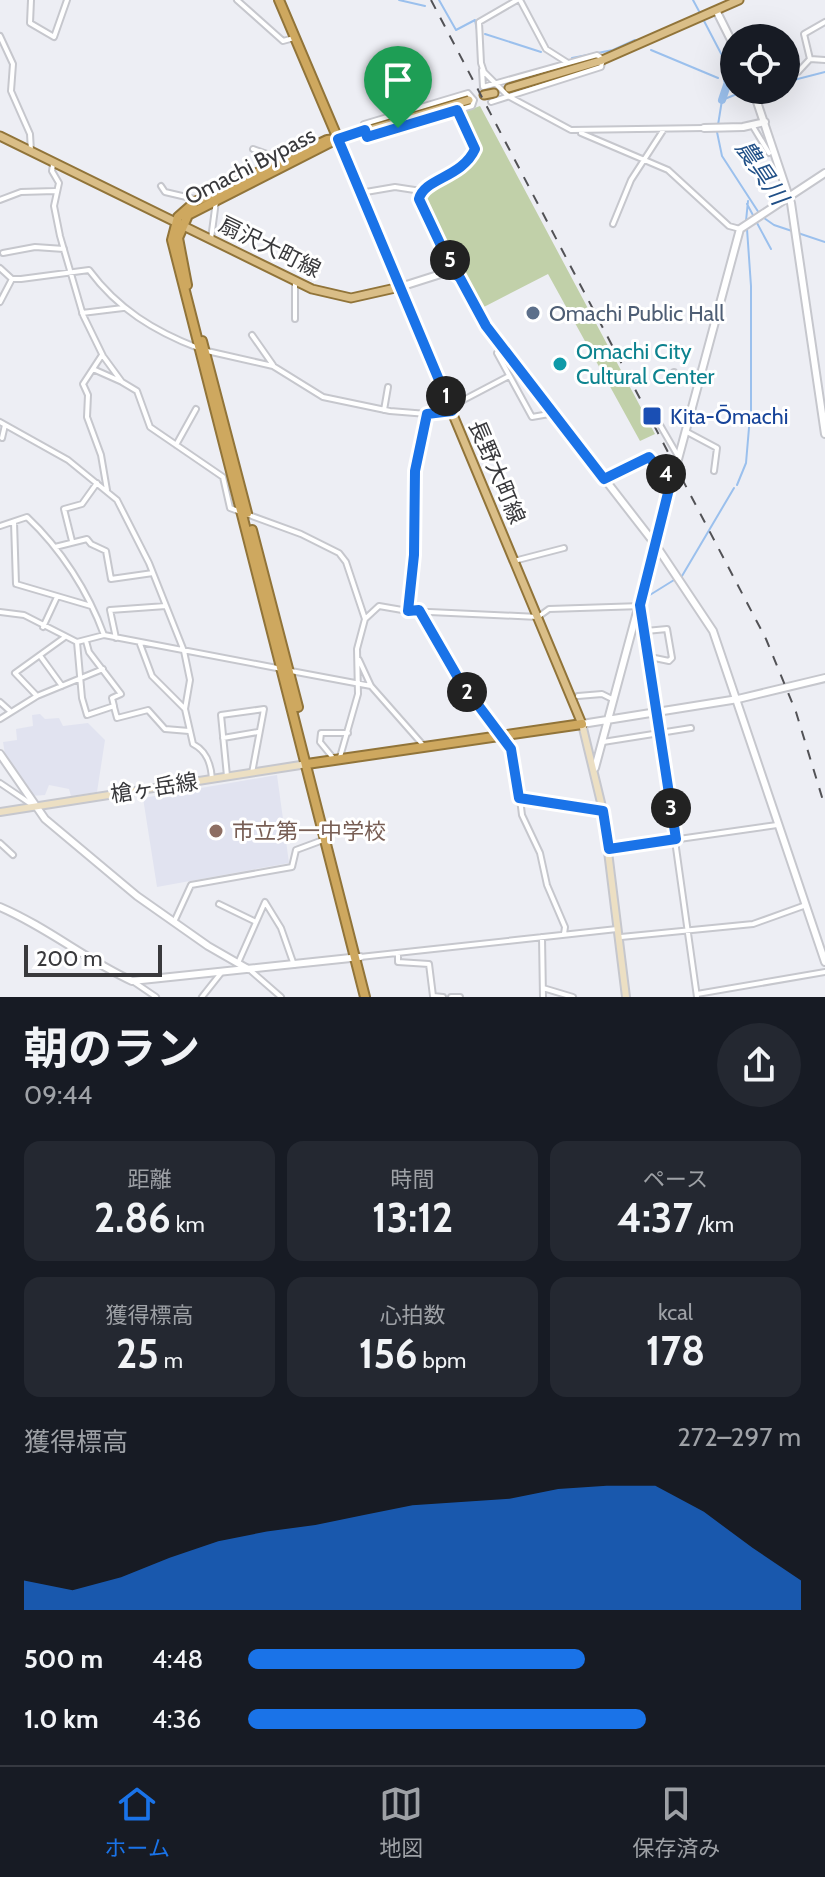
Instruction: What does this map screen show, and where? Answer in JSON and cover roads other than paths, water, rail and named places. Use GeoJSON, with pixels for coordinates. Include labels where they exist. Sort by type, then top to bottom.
{"type":"FeatureCollection","features":[{"type":"Feature","properties":{"kind":"highway"},"geometry":{"type":"LineString","coordinates":[[279,0],[338,139]]}},
{"type":"Feature","properties":{"kind":"highway","name":"Omachi Bypass"},"geometry":{"type":"LineString","coordinates":[[310,764],[202,350],[173,251],[182,211],[274,164],[327,140],[338,139]]}},
{"type":"Feature","properties":{"kind":"highway","name":"Omachi Bypass"},"geometry":{"type":"LineString","coordinates":[[178,223],[194,210],[338,139]]}},
{"type":"Feature","properties":{"kind":"highway"},"geometry":{"type":"LineString","coordinates":[[310,764],[582,724]]}},
{"type":"Feature","properties":{"kind":"highway"},"geometry":{"type":"LineString","coordinates":[[310,764],[325,839],[358,957]]}},
{"type":"Feature","properties":{"kind":"highway"},"geometry":{"type":"LineString","coordinates":[[310,764],[368,997]]}},
{"type":"Feature","properties":{"kind":"main road"},"geometry":{"type":"LineString","coordinates":[[508,92],[603,59],[702,19],[739,0]]}},
{"type":"Feature","properties":{"kind":"main road"},"geometry":{"type":"LineString","coordinates":[[484,95],[495,88]]}},
{"type":"Feature","properties":{"kind":"main road"},"geometry":{"type":"LineString","coordinates":[[338,139],[469,100]]}},
{"type":"Feature","properties":{"kind":"main road","name":"扇沢大町線"},"geometry":{"type":"LineString","coordinates":[[0,136],[295,281],[332,296],[351,298],[400,287]]}},
{"type":"Feature","properties":{"kind":"main road","name":"長野大町線"},"geometry":{"type":"LineString","coordinates":[[338,139],[582,724]]}},
{"type":"Feature","properties":{"kind":"main road"},"geometry":{"type":"LineString","coordinates":[[582,724],[603,811],[621,937],[626,997]]}},
{"type":"Feature","properties":{"kind":"main road","name":"槍ヶ岳線"},"geometry":{"type":"LineString","coordinates":[[0,812],[310,764]]}},
{"type":"Feature","properties":{"kind":"street"},"geometry":{"type":"LineString","coordinates":[[31,0],[30,23],[54,37],[67,0]]}},
{"type":"Feature","properties":{"kind":"street"},"geometry":{"type":"LineString","coordinates":[[237,0],[283,41],[294,38]]}},
{"type":"Feature","properties":{"kind":"street"},"geometry":{"type":"LineString","coordinates":[[568,63],[546,49],[518,0],[481,19],[480,79],[483,87],[508,92],[603,144],[647,159],[676,175],[729,226],[740,229]]}},
{"type":"Feature","properties":{"kind":"street"},"geometry":{"type":"LineString","coordinates":[[717,12],[723,24]]}},
{"type":"Feature","properties":{"kind":"street"},"geometry":{"type":"LineString","coordinates":[[810,59],[804,32],[825,22]]}},
{"type":"Feature","properties":{"kind":"street"},"geometry":{"type":"LineString","coordinates":[[0,36],[13,64],[11,91],[30,134],[31,151]]}},
{"type":"Feature","properties":{"kind":"street"},"geometry":{"type":"LineString","coordinates":[[495,88],[597,55],[603,59]]}},
{"type":"Feature","properties":{"kind":"street"},"geometry":{"type":"LineString","coordinates":[[810,59],[825,60]]}},
{"type":"Feature","properties":{"kind":"street"},"geometry":{"type":"LineString","coordinates":[[800,70],[810,59]]}},
{"type":"Feature","properties":{"kind":"street"},"geometry":{"type":"LineString","coordinates":[[482,68],[495,88]]}},
{"type":"Feature","properties":{"kind":"street"},"geometry":{"type":"LineString","coordinates":[[491,102],[508,92]]}},
{"type":"Feature","properties":{"kind":"street"},"geometry":{"type":"LineString","coordinates":[[468,93],[473,95],[473,105],[367,137],[365,130],[364,124],[468,93]]}},
{"type":"Feature","properties":{"kind":"street"},"geometry":{"type":"LineString","coordinates":[[758,104],[789,196],[825,434]]}},
{"type":"Feature","properties":{"kind":"street"},"geometry":{"type":"LineString","coordinates":[[360,193],[395,187],[421,191],[468,164],[475,149],[457,110]]}},
{"type":"Feature","properties":{"kind":"street"},"geometry":{"type":"LineString","coordinates":[[580,131],[719,128],[765,122]]}},
{"type":"Feature","properties":{"kind":"street"},"geometry":{"type":"LineString","coordinates":[[752,125],[769,153]]}},
{"type":"Feature","properties":{"kind":"street"},"geometry":{"type":"LineString","coordinates":[[613,224],[623,195],[664,129]]}},
{"type":"Feature","properties":{"kind":"street"},"geometry":{"type":"LineString","coordinates":[[253,149],[267,154],[274,164]]}},
{"type":"Feature","properties":{"kind":"street"},"geometry":{"type":"LineString","coordinates":[[54,162],[52,171],[59,183],[54,206],[82,313],[102,355],[122,382]]}},
{"type":"Feature","properties":{"kind":"street"},"geometry":{"type":"LineString","coordinates":[[595,768],[740,229],[825,173]]}},
{"type":"Feature","properties":{"kind":"street"},"geometry":{"type":"LineString","coordinates":[[161,186],[165,192],[199,200]]}},
{"type":"Feature","properties":{"kind":"street"},"geometry":{"type":"LineString","coordinates":[[0,200],[21,192],[55,191]]}},
{"type":"Feature","properties":{"kind":"street"},"geometry":{"type":"LineString","coordinates":[[421,191],[420,204],[454,273],[460,278],[486,326],[655,544],[713,631],[825,962]]}},
{"type":"Feature","properties":{"kind":"street"},"geometry":{"type":"LineString","coordinates":[[211,239],[216,199]]}},
{"type":"Feature","properties":{"kind":"street"},"geometry":{"type":"LineString","coordinates":[[3,253],[35,247],[65,249]]}},
{"type":"Feature","properties":{"kind":"street"},"geometry":{"type":"LineString","coordinates":[[0,268],[12,279]]}},
{"type":"Feature","properties":{"kind":"street"},"geometry":{"type":"LineString","coordinates":[[12,279],[89,270],[123,308],[156,330],[202,350],[273,366],[323,397],[384,410],[427,414],[451,409],[509,376]]}},
{"type":"Feature","properties":{"kind":"street"},"geometry":{"type":"LineString","coordinates":[[400,287],[430,275],[454,273]]}},
{"type":"Feature","properties":{"kind":"street"},"geometry":{"type":"LineString","coordinates":[[0,302],[12,279]]}},
{"type":"Feature","properties":{"kind":"street"},"geometry":{"type":"LineString","coordinates":[[295,281],[295,319]]}},
{"type":"Feature","properties":{"kind":"street"},"geometry":{"type":"LineString","coordinates":[[82,313],[123,308]]}},
{"type":"Feature","properties":{"kind":"street"},"geometry":{"type":"LineString","coordinates":[[252,335],[273,366]]}},
{"type":"Feature","properties":{"kind":"street"},"geometry":{"type":"LineString","coordinates":[[504,347],[497,353],[532,417],[555,413]]}},
{"type":"Feature","properties":{"kind":"street"},"geometry":{"type":"LineString","coordinates":[[102,355],[83,384],[88,395],[87,417],[101,455],[107,490]]}},
{"type":"Feature","properties":{"kind":"street"},"geometry":{"type":"LineString","coordinates":[[93,369],[137,391],[150,427],[223,477],[227,505],[339,553],[346,562],[365,619],[358,658],[358,694],[348,733],[337,760],[320,742],[321,733],[348,733]]}},
{"type":"Feature","properties":{"kind":"street"},"geometry":{"type":"LineString","coordinates":[[674,372],[675,378],[698,381]]}},
{"type":"Feature","properties":{"kind":"street"},"geometry":{"type":"LineString","coordinates":[[384,410],[388,387]]}},
{"type":"Feature","properties":{"kind":"street"},"geometry":{"type":"LineString","coordinates":[[175,446],[196,409]]}},
{"type":"Feature","properties":{"kind":"street"},"geometry":{"type":"LineString","coordinates":[[408,611],[414,555],[415,471],[427,414]]}},
{"type":"Feature","properties":{"kind":"street"},"geometry":{"type":"LineString","coordinates":[[2,438],[2,423],[68,460],[117,500],[153,573],[184,651],[190,680],[185,709],[189,731],[193,744],[200,748],[211,765],[212,779]]}},
{"type":"Feature","properties":{"kind":"street"},"geometry":{"type":"LineString","coordinates":[[660,425],[678,456]]}},
{"type":"Feature","properties":{"kind":"street"},"geometry":{"type":"LineString","coordinates":[[685,431],[717,448],[714,471]]}},
{"type":"Feature","properties":{"kind":"street"},"geometry":{"type":"LineString","coordinates":[[604,479],[649,457],[661,471],[672,477]]}},
{"type":"Feature","properties":{"kind":"street"},"geometry":{"type":"LineString","coordinates":[[73,542],[64,509],[82,504],[97,483]]}},
{"type":"Feature","properties":{"kind":"street"},"geometry":{"type":"LineString","coordinates":[[0,526],[27,517],[55,547],[91,606],[104,635]]}},
{"type":"Feature","properties":{"kind":"street"},"geometry":{"type":"LineString","coordinates":[[14,522],[16,584],[91,606]]}},
{"type":"Feature","properties":{"kind":"street"},"geometry":{"type":"LineString","coordinates":[[55,547],[87,539],[106,551],[111,579],[153,573]]}},
{"type":"Feature","properties":{"kind":"street"},"geometry":{"type":"LineString","coordinates":[[514,561],[564,548]]}},
{"type":"Feature","properties":{"kind":"street"},"geometry":{"type":"LineString","coordinates":[[43,627],[57,597]]}},
{"type":"Feature","properties":{"kind":"street"},"geometry":{"type":"LineString","coordinates":[[365,619],[379,606],[408,611],[538,617],[549,609],[640,605]]}},
{"type":"Feature","properties":{"kind":"street"},"geometry":{"type":"LineString","coordinates":[[640,605],[650,656],[697,995],[825,972]]}},
{"type":"Feature","properties":{"kind":"street"},"geometry":{"type":"LineString","coordinates":[[116,638],[110,610],[166,606]]}},
{"type":"Feature","properties":{"kind":"street"},"geometry":{"type":"LineString","coordinates":[[419,610],[460,681],[514,756],[522,815],[540,853],[547,885],[565,927],[564,934]]}},
{"type":"Feature","properties":{"kind":"street"},"geometry":{"type":"LineString","coordinates":[[0,612],[24,615],[77,642],[104,635],[371,686]]}},
{"type":"Feature","properties":{"kind":"street"},"geometry":{"type":"LineString","coordinates":[[646,631],[667,629],[672,658],[669,661],[650,656]]}},
{"type":"Feature","properties":{"kind":"street"},"geometry":{"type":"LineString","coordinates":[[37,696],[15,673],[65,637]]}},
{"type":"Feature","properties":{"kind":"street"},"geometry":{"type":"LineString","coordinates":[[86,641],[89,652],[121,694],[112,698],[117,718],[148,710],[165,729],[189,731]]}},
{"type":"Feature","properties":{"kind":"street"},"geometry":{"type":"LineString","coordinates":[[77,642],[87,715],[114,706]]}},
{"type":"Feature","properties":{"kind":"street"},"geometry":{"type":"LineString","coordinates":[[140,642],[152,676],[185,709]]}},
{"type":"Feature","properties":{"kind":"street"},"geometry":{"type":"LineString","coordinates":[[41,657],[62,686]]}},
{"type":"Feature","properties":{"kind":"street"},"geometry":{"type":"LineString","coordinates":[[358,658],[371,686],[424,747]]}},
{"type":"Feature","properties":{"kind":"street"},"geometry":{"type":"LineString","coordinates":[[0,719],[37,696],[103,669]]}},
{"type":"Feature","properties":{"kind":"street"},"geometry":{"type":"LineString","coordinates":[[582,724],[738,699],[825,678]]}},
{"type":"Feature","properties":{"kind":"street"},"geometry":{"type":"LineString","coordinates":[[578,696],[602,694],[615,701]]}},
{"type":"Feature","properties":{"kind":"street"},"geometry":{"type":"LineString","coordinates":[[0,702],[10,711]]}},
{"type":"Feature","properties":{"kind":"street"},"geometry":{"type":"LineString","coordinates":[[227,776],[221,715],[264,709],[252,773]]}},
{"type":"Feature","properties":{"kind":"street"},"geometry":{"type":"LineString","coordinates":[[603,742],[691,728]]}},
{"type":"Feature","properties":{"kind":"street"},"geometry":{"type":"LineString","coordinates":[[223,738],[258,732]]}},
{"type":"Feature","properties":{"kind":"street"},"geometry":{"type":"LineString","coordinates":[[0,754],[34,806]]}},
{"type":"Feature","properties":{"kind":"street"},"geometry":{"type":"LineString","coordinates":[[0,783],[34,806],[137,896],[250,970],[281,997]]}},
{"type":"Feature","properties":{"kind":"street"},"geometry":{"type":"LineString","coordinates":[[519,798],[603,811]]}},
{"type":"Feature","properties":{"kind":"street"},"geometry":{"type":"LineString","coordinates":[[609,849],[780,825]]}},
{"type":"Feature","properties":{"kind":"street"},"geometry":{"type":"LineString","coordinates":[[174,922],[191,885],[292,867],[296,850],[325,839]]}},
{"type":"Feature","properties":{"kind":"street"},"geometry":{"type":"LineString","coordinates":[[0,843],[13,855]]}},
{"type":"Feature","properties":{"kind":"street"},"geometry":{"type":"LineString","coordinates":[[238,963],[265,902],[281,928],[294,965]]}},
{"type":"Feature","properties":{"kind":"street"},"geometry":{"type":"LineString","coordinates":[[219,904],[254,921]]}},
{"type":"Feature","properties":{"kind":"street"},"geometry":{"type":"LineString","coordinates":[[621,937],[753,924],[807,905]]}},
{"type":"Feature","properties":{"kind":"street"},"geometry":{"type":"LineString","coordinates":[[0,907],[29,919],[156,997]]}},
{"type":"Feature","properties":{"kind":"street"},"geometry":{"type":"LineString","coordinates":[[132,981],[620,929]]}},
{"type":"Feature","properties":{"kind":"street"},"geometry":{"type":"LineString","coordinates":[[542,937],[543,997]]}},
{"type":"Feature","properties":{"kind":"street"},"geometry":{"type":"LineString","coordinates":[[398,953],[398,962],[429,964],[433,996],[443,997]]}},
{"type":"Feature","properties":{"kind":"street"},"geometry":{"type":"LineString","coordinates":[[202,997],[221,973]]}},
{"type":"Feature","properties":{"kind":"street"},"geometry":{"type":"LineString","coordinates":[[543,988],[573,997]]}},
{"type":"Feature","properties":{"kind":"street"},"geometry":{"type":"LineString","coordinates":[[451,997],[460,997]]}},
{"type":"Feature","properties":{"kind":"waterway"},"geometry":{"type":"LineString","coordinates":[[399,0],[425,6]]}},
{"type":"Feature","properties":{"kind":"waterway"},"geometry":{"type":"LineString","coordinates":[[439,0],[456,30],[475,20],[477,30]]}},
{"type":"Feature","properties":{"kind":"waterway","name":"農具川"},"geometry":{"type":"LineString","coordinates":[[693,0],[700,13]]}},
{"type":"Feature","properties":{"kind":"waterway","name":"農具川"},"geometry":{"type":"LineString","coordinates":[[703,19],[720,52]]}},
{"type":"Feature","properties":{"kind":"waterway"},"geometry":{"type":"LineString","coordinates":[[485,34],[541,52]]}},
{"type":"Feature","properties":{"kind":"waterway"},"geometry":{"type":"LineString","coordinates":[[572,58],[613,50],[635,40]]}},
{"type":"Feature","properties":{"kind":"waterway"},"geometry":{"type":"LineString","coordinates":[[651,50],[718,78]]}},
{"type":"Feature","properties":{"kind":"waterway"},"geometry":{"type":"LineString","coordinates":[[800,78],[825,72]]}},
{"type":"Feature","properties":{"kind":"waterway","name":"農具川"},"geometry":{"type":"LineString","coordinates":[[718,125],[721,104]]}},
{"type":"Feature","properties":{"kind":"waterway","name":"農具川"},"geometry":{"type":"LineString","coordinates":[[717,132],[722,156],[759,213]]}},
{"type":"Feature","properties":{"kind":"waterway"},"geometry":{"type":"LineString","coordinates":[[746,221],[748,201]]}},
{"type":"Feature","properties":{"kind":"waterway"},"geometry":{"type":"LineString","coordinates":[[747,204],[754,217]]}},
{"type":"Feature","properties":{"kind":"waterway","name":"農具川"},"geometry":{"type":"LineString","coordinates":[[764,218],[774,225],[825,242]]}},
{"type":"Feature","properties":{"kind":"waterway"},"geometry":{"type":"LineString","coordinates":[[757,223],[771,249]]}},
{"type":"Feature","properties":{"kind":"waterway"},"geometry":{"type":"LineString","coordinates":[[747,229],[751,286],[751,412]]}},
{"type":"Feature","properties":{"kind":"waterway"},"geometry":{"type":"LineString","coordinates":[[737,485],[746,463],[750,416]]}},
{"type":"Feature","properties":{"kind":"waterway"},"geometry":{"type":"LineString","coordinates":[[682,576],[734,488]]}},
{"type":"Feature","properties":{"kind":"waterway"},"geometry":{"type":"LineString","coordinates":[[645,598],[674,580]]}},
{"type":"Feature","properties":{"kind":"railway"},"geometry":{"type":"LineString","coordinates":[[431,0],[766,639],[796,712],[825,807]]}},
{"type":"Feature","properties":{"kind":"place","name":"Omachi Public Hall"},"geometry":{"type":"Point","coordinates":[533,313]}},
{"type":"Feature","properties":{"kind":"place","name":"Omachi City Cultural Center"},"geometry":{"type":"Point","coordinates":[560,364]}},
{"type":"Feature","properties":{"kind":"place","name":"Kita-Ōmachi"},"geometry":{"type":"Point","coordinates":[652,416]}},
{"type":"Feature","properties":{"kind":"place","name":"市立第一中学校"},"geometry":{"type":"Point","coordinates":[216,831]}}]}
